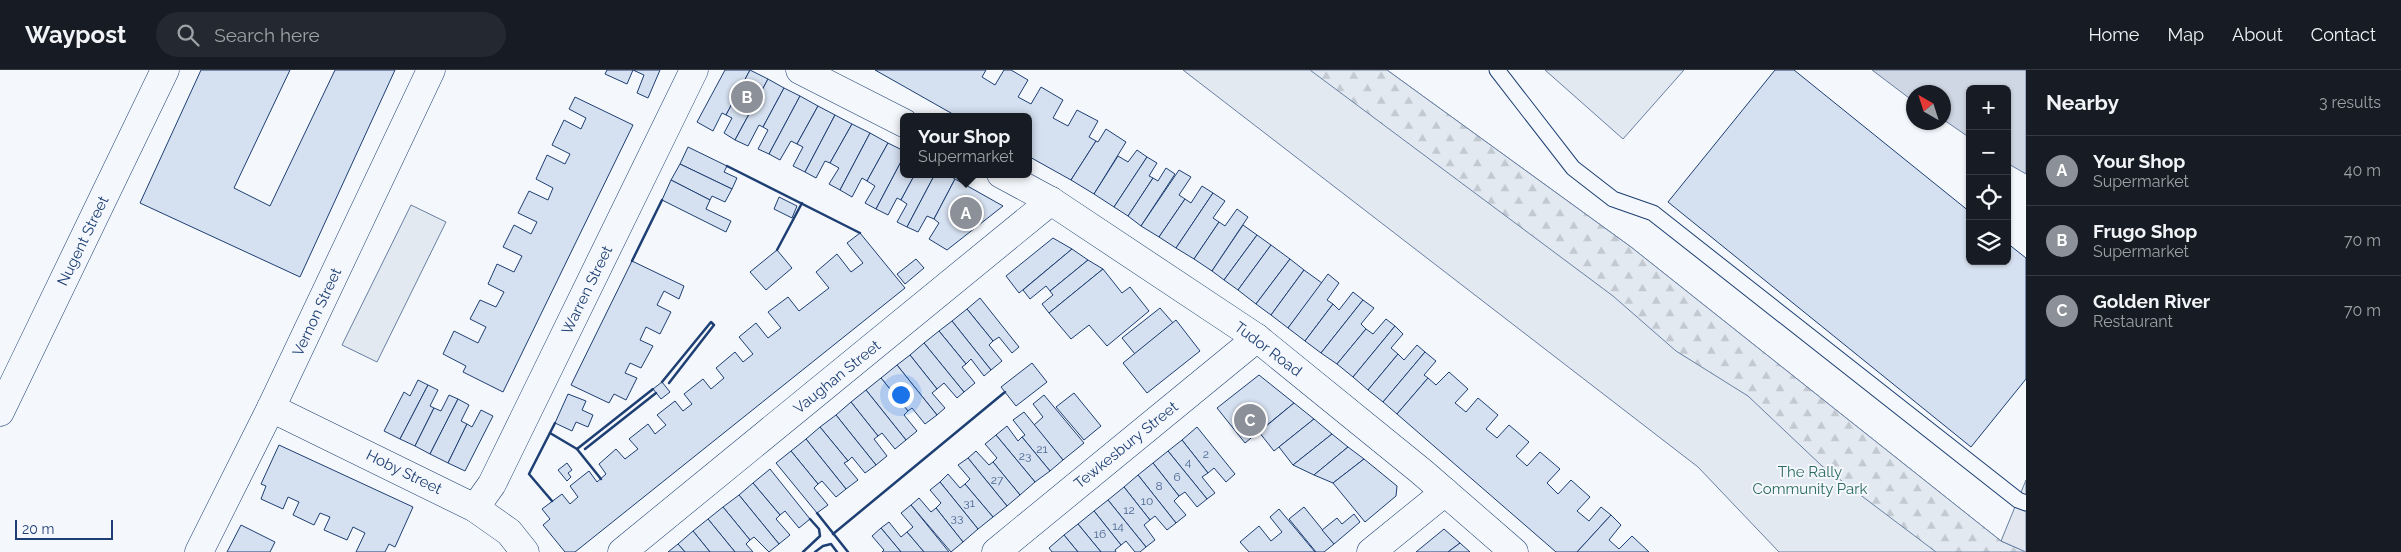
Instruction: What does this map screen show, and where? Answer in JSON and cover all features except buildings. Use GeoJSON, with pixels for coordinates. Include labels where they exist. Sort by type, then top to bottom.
{"type":"FeatureCollection","features":[{"type":"Feature","properties":{"kind":"street","name":"Nugent Street"},"geometry":{"type":"LineString","coordinates":[[0,412],[165,70]]}},
{"type":"Feature","properties":{"kind":"street","name":"Vernon Street"},"geometry":{"type":"LineString","coordinates":[[199,552],[272,408],[431,70]]}},
{"type":"Feature","properties":{"kind":"street","name":"Warren Street"},"geometry":{"type":"LineString","coordinates":[[476,508],[492,484],[694,70]]}},
{"type":"Feature","properties":{"kind":"street"},"geometry":{"type":"LineString","coordinates":[[800,70],[900,121]]}},
{"type":"Feature","properties":{"kind":"street","name":"Tudor Road"},"geometry":{"type":"LineString","coordinates":[[1008,178],[1051,201],[1257,338],[1445,492],[1514,552]]}},
{"type":"Feature","properties":{"kind":"street","name":"Vaughan Street"},"geometry":{"type":"LineString","coordinates":[[622,552],[1051,201]]}},
{"type":"Feature","properties":{"kind":"street","name":"Tewkesbury Street"},"geometry":{"type":"LineString","coordinates":[[996,552],[1257,338]]}},
{"type":"Feature","properties":{"kind":"street","name":"Hoby Street"},"geometry":{"type":"LineString","coordinates":[[272,408],[476,508],[509,532],[525,552]]}},
{"type":"Feature","properties":{"kind":"street"},"geometry":{"type":"LineString","coordinates":[[1371,552],[1445,492]]}},
{"type":"Feature","properties":{"kind":"lane"},"geometry":{"type":"LineString","coordinates":[[1497,70],[1573,168],[1613,199],[1653,213],[2018,500],[2026,503]]}},
{"type":"Feature","properties":{"kind":"green space","name":"The Rally Community Park"},"geometry":{"type":"Polygon","coordinates":[[[1183,70],[1387,70],[1631,247],[2001,541],[2026,552],[1779,552],[1698,467],[1183,70]]]}},
{"type":"Feature","properties":{"kind":"green space"},"geometry":{"type":"Polygon","coordinates":[[[1310,70],[1387,70],[1631,247],[2001,541],[2026,552],[1936,552],[1822,466],[1748,396],[1676,351],[1613,296],[1310,70]]]}},
{"type":"Feature","properties":{"kind":"green space"},"geometry":{"type":"Polygon","coordinates":[[[1545,70],[1684,70],[1623,139],[1545,70]]]}},
{"type":"Feature","properties":{"kind":"green space"},"geometry":{"type":"Polygon","coordinates":[[[411,205],[446,222],[377,362],[342,345],[411,205]]]}},
{"type":"Feature","properties":{"kind":"shaded area"},"geometry":{"type":"Polygon","coordinates":[[[1872,70],[2026,70],[2026,174],[2011,165],[2011,85],[1966,85],[1966,135],[1951,125],[1951,85],[1906,85],[1906,96],[1872,70]]]}},
{"type":"Feature","properties":{"kind":"shaded area"},"geometry":{"type":"Polygon","coordinates":[[[2026,480],[2026,552],[2001,541],[2026,480]]]}},
{"type":"Feature","properties":{"kind":"wall"},"geometry":{"type":"LineString","coordinates":[[727,166],[860,233]]}},
{"type":"Feature","properties":{"kind":"wall"},"geometry":{"type":"LineString","coordinates":[[632,261],[662,200]]}},
{"type":"Feature","properties":{"kind":"wall"},"geometry":{"type":"LineString","coordinates":[[777,250],[802,203]]}},
{"type":"Feature","properties":{"kind":"wall"},"geometry":{"type":"LineString","coordinates":[[662,382],[711,322],[714,325],[669,383]]}},
{"type":"Feature","properties":{"kind":"wall"},"geometry":{"type":"LineString","coordinates":[[577,449],[653,389]]}},
{"type":"Feature","properties":{"kind":"wall"},"geometry":{"type":"LineString","coordinates":[[833,534],[1005,392]]}},
{"type":"Feature","properties":{"kind":"wall"},"geometry":{"type":"LineString","coordinates":[[585,449],[656,393]]}},
{"type":"Feature","properties":{"kind":"wall"},"geometry":{"type":"LineString","coordinates":[[552,501],[529,474],[555,423]]}},
{"type":"Feature","properties":{"kind":"wall"},"geometry":{"type":"LineString","coordinates":[[550,433],[577,449],[601,479]]}},
{"type":"Feature","properties":{"kind":"wall"},"geometry":{"type":"LineString","coordinates":[[817,513],[848,552]]}},
{"type":"Feature","properties":{"kind":"wall"},"geometry":{"type":"LineString","coordinates":[[803,552],[820,536],[819,529],[810,519]]}},
{"type":"Feature","properties":{"kind":"wall"},"geometry":{"type":"LineString","coordinates":[[815,552],[823,546],[831,544],[837,552]]}},
{"type":"Feature","properties":{"kind":"place","name":"Frugo Shop"},"geometry":{"type":"Point","coordinates":[747,97]}},
{"type":"Feature","properties":{"kind":"place","name":"Your Shop"},"geometry":{"type":"Point","coordinates":[966,213]}},
{"type":"Feature","properties":{"kind":"place","name":"Golden River"},"geometry":{"type":"Point","coordinates":[1250,420]}}]}
